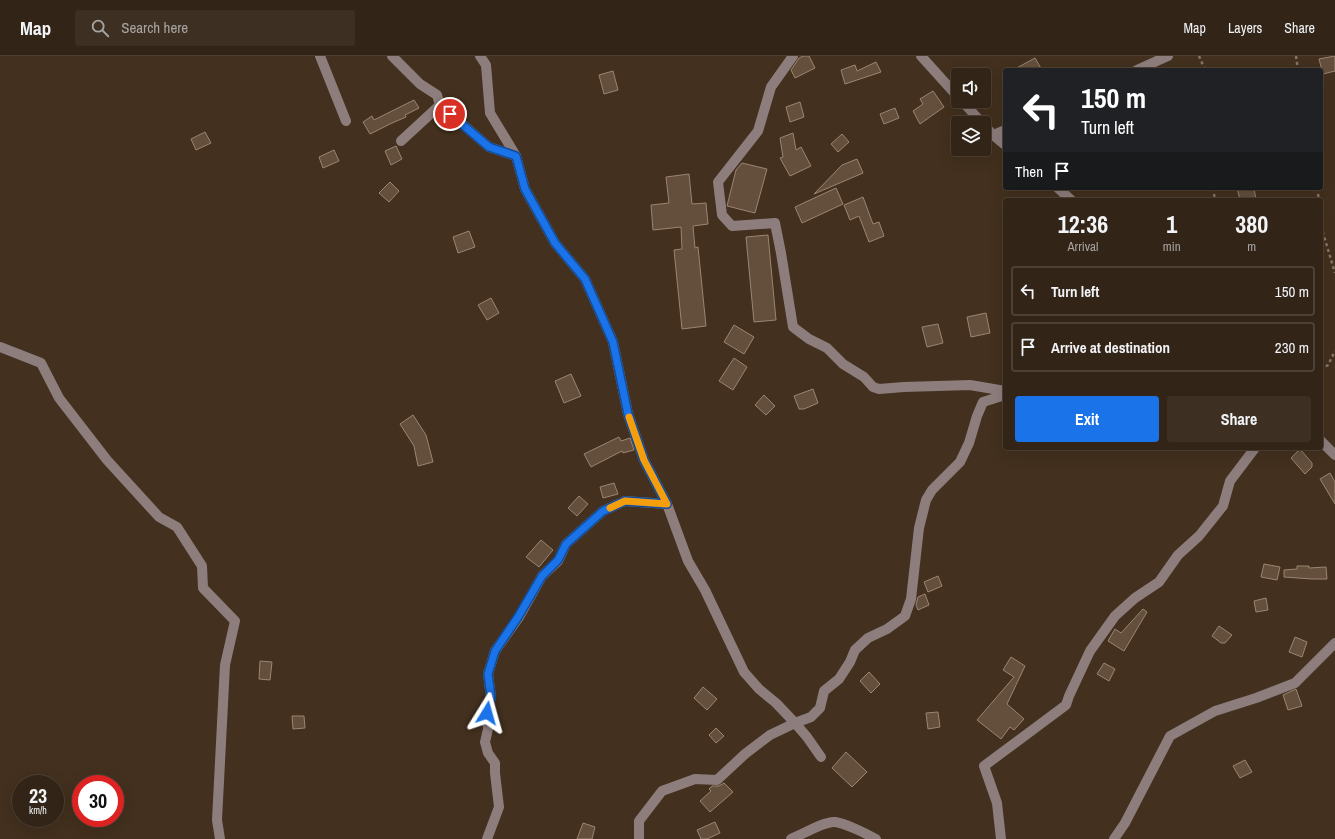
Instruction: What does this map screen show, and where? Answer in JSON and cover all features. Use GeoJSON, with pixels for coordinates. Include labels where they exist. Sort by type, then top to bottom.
{"type":"FeatureCollection","features":[{"type":"Feature","properties":{"kind":"street"},"geometry":{"type":"LineString","coordinates":[[320,56],[346,120]]}},
{"type":"Feature","properties":{"kind":"street"},"geometry":{"type":"LineString","coordinates":[[392,56],[420,84],[437,95],[440,105],[489,147],[516,156]]}},
{"type":"Feature","properties":{"kind":"street"},"geometry":{"type":"LineString","coordinates":[[480,56],[486,65],[490,113],[516,156],[525,189],[555,243],[585,279],[613,342],[628,414],[644,460],[667,504],[688,561],[706,590],[744,672],[759,689],[776,703],[795,723],[807,737],[821,758]]}},
{"type":"Feature","properties":{"kind":"street"},"geometry":{"type":"LineString","coordinates":[[793,56],[771,87],[758,131],[718,182],[722,215],[732,226],[775,224],[793,327],[809,339],[827,348],[843,364],[864,377],[872,387],[879,389],[970,385],[1003,391]]}},
{"type":"Feature","properties":{"kind":"street"},"geometry":{"type":"LineString","coordinates":[[921,56],[951,89]]}},
{"type":"Feature","properties":{"kind":"street"},"geometry":{"type":"LineString","coordinates":[[1141,68],[1168,56]]}},
{"type":"Feature","properties":{"kind":"street"},"geometry":{"type":"LineString","coordinates":[[401,141],[440,105]]}},
{"type":"Feature","properties":{"kind":"street"},"geometry":{"type":"LineString","coordinates":[[968,108],[976,116]]}},
{"type":"Feature","properties":{"kind":"street"},"geometry":{"type":"LineString","coordinates":[[1003,131],[993,135],[1003,143]]}},
{"type":"Feature","properties":{"kind":"street"},"geometry":{"type":"LineString","coordinates":[[1060,190],[1067,198]]}},
{"type":"Feature","properties":{"kind":"street"},"geometry":{"type":"LineString","coordinates":[[0,347],[42,364],[59,398],[108,460],[159,517],[178,527],[202,566],[203,588],[235,621],[225,665],[217,820],[220,839]]}},
{"type":"Feature","properties":{"kind":"street"},"geometry":{"type":"LineString","coordinates":[[639,839],[639,821],[662,791],[695,779],[717,780],[745,754],[770,735],[811,717],[820,708],[824,691],[839,679],[850,662],[855,650],[868,638],[887,629],[905,616],[910,600],[918,528],[926,500],[932,490],[960,462],[969,444],[977,416],[983,402],[1003,396]]}},
{"type":"Feature","properties":{"kind":"street"},"geometry":{"type":"LineString","coordinates":[[1323,443],[1335,455]]}},
{"type":"Feature","properties":{"kind":"street"},"geometry":{"type":"LineString","coordinates":[[1001,839],[996,803],[984,766],[1066,705],[1090,651],[1115,616],[1135,598],[1159,582],[1178,555],[1199,536],[1224,506],[1230,481],[1253,450]]}},
{"type":"Feature","properties":{"kind":"street"},"geometry":{"type":"LineString","coordinates":[[488,839],[499,807],[495,763],[488,753],[485,742],[488,729],[487,713],[491,697],[488,674],[495,651],[518,617],[542,576],[558,560],[566,544],[603,511],[625,501],[667,504]]}},
{"type":"Feature","properties":{"kind":"street"},"geometry":{"type":"LineString","coordinates":[[1114,839],[1126,823],[1170,736],[1215,711],[1296,683],[1335,643]]}},
{"type":"Feature","properties":{"kind":"street"},"geometry":{"type":"LineString","coordinates":[[791,839],[817,827],[835,822],[862,831],[876,839]]}},
{"type":"Feature","properties":{"kind":"path"},"geometry":{"type":"LineString","coordinates":[[1199,56],[1204,68]]}},
{"type":"Feature","properties":{"kind":"path"},"geometry":{"type":"LineString","coordinates":[[1296,56],[1298,68]]}},
{"type":"Feature","properties":{"kind":"path"},"geometry":{"type":"LineString","coordinates":[[1323,233],[1335,273]]}},
{"type":"Feature","properties":{"kind":"path"},"geometry":{"type":"LineString","coordinates":[[1323,369],[1328,365],[1335,351]]}},
{"type":"Feature","properties":{"kind":"building"},"geometry":{"type":"Polygon","coordinates":[[[809,56],[815,68],[795,78],[791,70],[799,58],[809,56]]]}},
{"type":"Feature","properties":{"kind":"building"},"geometry":{"type":"Polygon","coordinates":[[[1335,56],[1335,71],[1323,74],[1323,68],[1321,68],[1319,59],[1335,56]]]}},
{"type":"Feature","properties":{"kind":"building"},"geometry":{"type":"Polygon","coordinates":[[[1035,58],[1041,68],[1017,68],[1035,58]]]}},
{"type":"Feature","properties":{"kind":"building"},"geometry":{"type":"Polygon","coordinates":[[[876,62],[881,72],[845,84],[841,70],[855,65],[857,71],[876,62]]]}},
{"type":"Feature","properties":{"kind":"building"},"geometry":{"type":"Polygon","coordinates":[[[613,71],[618,90],[604,94],[599,75],[613,71]]]}},
{"type":"Feature","properties":{"kind":"building"},"geometry":{"type":"Polygon","coordinates":[[[933,91],[944,107],[920,124],[913,111],[923,104],[920,99],[933,91]]]}},
{"type":"Feature","properties":{"kind":"building"},"geometry":{"type":"Polygon","coordinates":[[[414,100],[419,108],[405,115],[406,117],[370,134],[363,122],[372,116],[374,120],[414,100]]]}},
{"type":"Feature","properties":{"kind":"building"},"geometry":{"type":"Polygon","coordinates":[[[800,102],[804,117],[790,122],[786,107],[800,102]]]}},
{"type":"Feature","properties":{"kind":"building"},"geometry":{"type":"Polygon","coordinates":[[[895,108],[899,118],[884,124],[880,114],[895,108]]]}},
{"type":"Feature","properties":{"kind":"building"},"geometry":{"type":"Polygon","coordinates":[[[205,132],[211,143],[196,150],[191,139],[205,132]]]}},
{"type":"Feature","properties":{"kind":"building"},"geometry":{"type":"Polygon","coordinates":[[[793,133],[796,150],[801,147],[811,166],[790,176],[780,158],[783,157],[780,138],[793,133]]]}},
{"type":"Feature","properties":{"kind":"building"},"geometry":{"type":"Polygon","coordinates":[[[842,134],[849,142],[838,152],[831,144],[842,134]]]}},
{"type":"Feature","properties":{"kind":"building"},"geometry":{"type":"Polygon","coordinates":[[[396,146],[402,159],[391,165],[385,151],[396,146]]]}},
{"type":"Feature","properties":{"kind":"building"},"geometry":{"type":"Polygon","coordinates":[[[334,150],[339,161],[323,168],[319,157],[334,150]]]}},
{"type":"Feature","properties":{"kind":"building"},"geometry":{"type":"Polygon","coordinates":[[[857,159],[863,173],[814,194],[842,165],[857,159]]]}},
{"type":"Feature","properties":{"kind":"building"},"geometry":{"type":"Polygon","coordinates":[[[742,163],[767,169],[755,213],[727,206],[736,170],[742,163]]]}},
{"type":"Feature","properties":{"kind":"building"},"geometry":{"type":"Polygon","coordinates":[[[689,174],[692,204],[706,203],[708,224],[693,226],[695,248],[698,247],[706,326],[682,329],[674,250],[682,249],[681,227],[653,230],[651,205],[669,203],[666,177],[689,174]]]}},
{"type":"Feature","properties":{"kind":"building"},"geometry":{"type":"Polygon","coordinates":[[[390,182],[399,191],[389,202],[379,193],[390,182]]]}},
{"type":"Feature","properties":{"kind":"building"},"geometry":{"type":"Polygon","coordinates":[[[836,188],[843,204],[802,223],[795,207],[836,188]]]}},
{"type":"Feature","properties":{"kind":"building"},"geometry":{"type":"Polygon","coordinates":[[[1238,190],[1254,190],[1256,198],[1240,198],[1238,190]]]}},
{"type":"Feature","properties":{"kind":"building"},"geometry":{"type":"Polygon","coordinates":[[[863,197],[873,224],[879,222],[884,236],[869,242],[859,216],[850,220],[844,205],[863,197]]]}},
{"type":"Feature","properties":{"kind":"building"},"geometry":{"type":"Polygon","coordinates":[[[469,231],[475,247],[458,253],[453,237],[469,231]]]}},
{"type":"Feature","properties":{"kind":"building"},"geometry":{"type":"Polygon","coordinates":[[[768,235],[776,320],[754,322],[746,237],[768,235]]]}},
{"type":"Feature","properties":{"kind":"building"},"geometry":{"type":"Polygon","coordinates":[[[491,298],[499,313],[487,320],[478,305],[491,298]]]}},
{"type":"Feature","properties":{"kind":"building"},"geometry":{"type":"Polygon","coordinates":[[[986,313],[990,333],[971,337],[967,317],[986,313]]]}},
{"type":"Feature","properties":{"kind":"building"},"geometry":{"type":"Polygon","coordinates":[[[938,324],[943,343],[927,347],[922,327],[938,324]]]}},
{"type":"Feature","properties":{"kind":"building"},"geometry":{"type":"Polygon","coordinates":[[[734,325],[754,337],[744,354],[724,342],[734,325]]]}},
{"type":"Feature","properties":{"kind":"building"},"geometry":{"type":"Polygon","coordinates":[[[734,358],[747,367],[733,390],[719,381],[734,358]]]}},
{"type":"Feature","properties":{"kind":"building"},"geometry":{"type":"Polygon","coordinates":[[[571,374],[581,396],[564,403],[555,381],[571,374]]]}},
{"type":"Feature","properties":{"kind":"building"},"geometry":{"type":"Polygon","coordinates":[[[813,389],[818,403],[804,409],[799,409],[794,396],[813,389]]]}},
{"type":"Feature","properties":{"kind":"building"},"geometry":{"type":"Polygon","coordinates":[[[764,395],[775,406],[766,415],[755,405],[764,395]]]}},
{"type":"Feature","properties":{"kind":"building"},"geometry":{"type":"Polygon","coordinates":[[[413,415],[426,435],[433,462],[418,466],[414,446],[400,424],[413,415]]]}},
{"type":"Feature","properties":{"kind":"building"},"geometry":{"type":"Polygon","coordinates":[[[619,437],[621,441],[630,438],[634,450],[623,453],[622,451],[591,467],[584,454],[619,437]]]}},
{"type":"Feature","properties":{"kind":"building"},"geometry":{"type":"Polygon","coordinates":[[[1301,450],[1312,463],[1312,467],[1305,474],[1291,458],[1301,450]]]}},
{"type":"Feature","properties":{"kind":"building"},"geometry":{"type":"Polygon","coordinates":[[[1330,473],[1335,482],[1335,504],[1320,479],[1330,473]]]}},
{"type":"Feature","properties":{"kind":"building"},"geometry":{"type":"Polygon","coordinates":[[[614,483],[618,494],[603,498],[600,487],[614,483]]]}},
{"type":"Feature","properties":{"kind":"building"},"geometry":{"type":"Polygon","coordinates":[[[579,496],[588,504],[577,516],[568,508],[579,496]]]}},
{"type":"Feature","properties":{"kind":"building"},"geometry":{"type":"Polygon","coordinates":[[[541,540],[553,550],[539,567],[526,557],[541,540]]]}},
{"type":"Feature","properties":{"kind":"building"},"geometry":{"type":"Polygon","coordinates":[[[1264,564],[1280,567],[1277,580],[1261,577],[1264,564]]]}},
{"type":"Feature","properties":{"kind":"building"},"geometry":{"type":"Polygon","coordinates":[[[1297,566],[1309,566],[1309,568],[1326,567],[1327,579],[1284,577],[1284,570],[1297,569],[1297,566]]]}},
{"type":"Feature","properties":{"kind":"building"},"geometry":{"type":"Polygon","coordinates":[[[938,576],[942,586],[928,592],[924,582],[938,576]]]}},
{"type":"Feature","properties":{"kind":"building"},"geometry":{"type":"Polygon","coordinates":[[[925,594],[929,605],[918,610],[916,605],[918,597],[925,594]]]}},
{"type":"Feature","properties":{"kind":"building"},"geometry":{"type":"Polygon","coordinates":[[[1266,598],[1268,610],[1256,612],[1254,601],[1266,598]]]}},
{"type":"Feature","properties":{"kind":"building"},"geometry":{"type":"Polygon","coordinates":[[[1143,609],[1147,612],[1124,651],[1108,641],[1115,629],[1121,633],[1143,609]]]}},
{"type":"Feature","properties":{"kind":"building"},"geometry":{"type":"Polygon","coordinates":[[[1219,626],[1232,635],[1225,643],[1221,643],[1212,636],[1219,626]]]}},
{"type":"Feature","properties":{"kind":"building"},"geometry":{"type":"Polygon","coordinates":[[[1295,637],[1307,642],[1302,657],[1289,652],[1295,637]]]}},
{"type":"Feature","properties":{"kind":"building"},"geometry":{"type":"Polygon","coordinates":[[[1011,657],[1025,666],[1007,704],[1024,719],[1014,730],[1010,727],[1001,739],[977,720],[1014,677],[1003,670],[1011,657]]]}},
{"type":"Feature","properties":{"kind":"building"},"geometry":{"type":"Polygon","coordinates":[[[260,661],[272,662],[270,680],[259,679],[260,661]]]}},
{"type":"Feature","properties":{"kind":"building"},"geometry":{"type":"Polygon","coordinates":[[[1104,663],[1115,669],[1109,681],[1097,674],[1104,663]]]}},
{"type":"Feature","properties":{"kind":"building"},"geometry":{"type":"Polygon","coordinates":[[[869,672],[880,684],[871,693],[860,681],[869,672]]]}},
{"type":"Feature","properties":{"kind":"building"},"geometry":{"type":"Polygon","coordinates":[[[703,687],[717,699],[707,710],[694,698],[703,687]]]}},
{"type":"Feature","properties":{"kind":"building"},"geometry":{"type":"Polygon","coordinates":[[[1296,689],[1302,706],[1288,710],[1283,695],[1296,689]]]}},
{"type":"Feature","properties":{"kind":"building"},"geometry":{"type":"Polygon","coordinates":[[[938,712],[940,727],[928,729],[926,713],[938,712]]]}},
{"type":"Feature","properties":{"kind":"building"},"geometry":{"type":"Polygon","coordinates":[[[292,716],[304,716],[305,728],[293,729],[292,716]]]}},
{"type":"Feature","properties":{"kind":"building"},"geometry":{"type":"Polygon","coordinates":[[[716,728],[724,736],[716,743],[709,735],[716,728]]]}},
{"type":"Feature","properties":{"kind":"building"},"geometry":{"type":"Polygon","coordinates":[[[846,752],[867,772],[852,787],[832,768],[846,752]]]}},
{"type":"Feature","properties":{"kind":"building"},"geometry":{"type":"Polygon","coordinates":[[[1245,760],[1252,772],[1240,778],[1233,766],[1245,760]]]}},
{"type":"Feature","properties":{"kind":"building"},"geometry":{"type":"Polygon","coordinates":[[[724,783],[733,792],[710,812],[700,801],[711,791],[709,789],[712,786],[719,786],[724,783]]]}},
{"type":"Feature","properties":{"kind":"building"},"geometry":{"type":"Polygon","coordinates":[[[715,822],[720,833],[707,839],[701,839],[697,830],[715,822]]]}},
{"type":"Feature","properties":{"kind":"building"},"geometry":{"type":"Polygon","coordinates":[[[583,823],[595,827],[592,839],[577,839],[583,823]]]}},
{"type":"Feature","properties":{"kind":"slow traffic"},"geometry":{"type":"LineString","coordinates":[[610,508],[625,501],[667,504],[644,460],[629,417]]}},
{"type":"Feature","properties":{"kind":"route"},"geometry":{"type":"LineString","coordinates":[[450,114],[489,147],[516,156],[525,189],[555,243],[585,279],[613,342],[628,414],[644,460],[667,504],[625,501],[603,511],[566,544],[558,560],[542,576],[518,617],[495,651],[488,674],[491,697],[487,713]]}}]}
